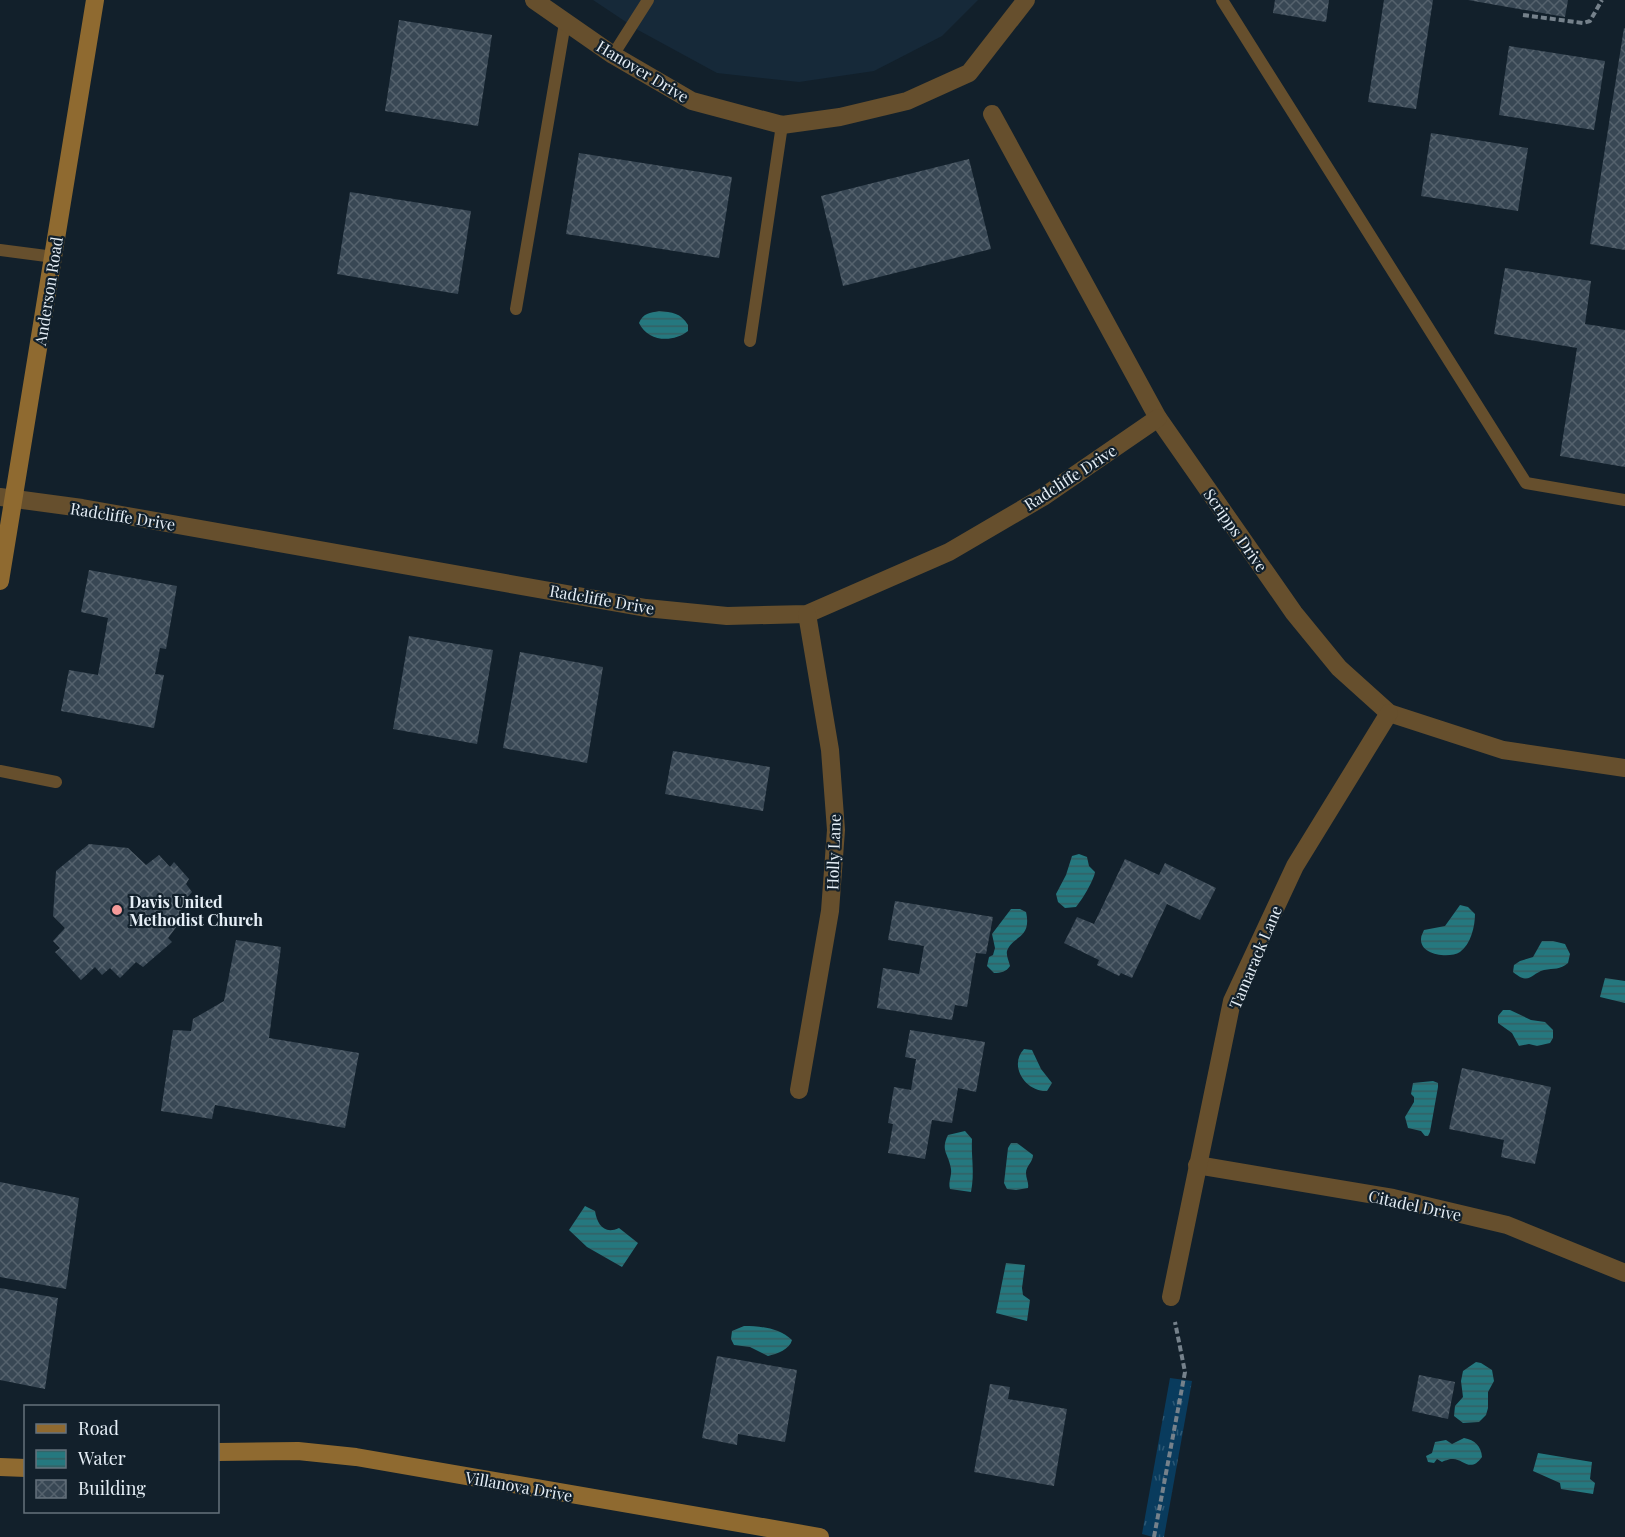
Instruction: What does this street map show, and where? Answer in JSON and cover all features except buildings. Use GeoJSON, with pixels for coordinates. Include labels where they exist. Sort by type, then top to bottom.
{"type":"FeatureCollection","features":[{"type":"Feature","properties":{"kind":"street","name":"Anderson Road"},"geometry":{"type":"LineString","coordinates":[[0,581],[7,498],[54,257],[95,0]]}},
{"type":"Feature","properties":{"kind":"street","name":"Hanover Drive"},"geometry":{"type":"LineString","coordinates":[[534,0],[613,55],[692,101],[782,125],[840,117],[907,101],[969,73],[1026,0]]}},
{"type":"Feature","properties":{"kind":"street","name":"Scripps Drive"},"geometry":{"type":"LineString","coordinates":[[992,114],[1158,418],[1294,613],[1339,668],[1389,713],[1503,750],[1625,768]]}},
{"type":"Feature","properties":{"kind":"street","name":"Radcliffe Drive"},"geometry":{"type":"LineString","coordinates":[[7,498],[94,510],[646,608],[727,616],[807,614],[949,552],[1043,497],[1158,418]]}},
{"type":"Feature","properties":{"kind":"street","name":"Holly Lane"},"geometry":{"type":"LineString","coordinates":[[799,1090],[830,911],[836,830],[830,750],[807,614]]}},
{"type":"Feature","properties":{"kind":"street","name":"Tamarack Lane"},"geometry":{"type":"LineString","coordinates":[[1170,1298],[1232,1001],[1295,867],[1389,713]]}},
{"type":"Feature","properties":{"kind":"street","name":"Citadel Drive"},"geometry":{"type":"LineString","coordinates":[[1197,1165],[1393,1198],[1507,1225],[1625,1273]]}},
{"type":"Feature","properties":{"kind":"street","name":"Villanova Drive"},"geometry":{"type":"LineString","coordinates":[[219,1452],[298,1452],[356,1457],[748,1532],[820,1537]]}},
{"type":"Feature","properties":{"kind":"street"},"geometry":{"type":"LineString","coordinates":[[0,1467],[24,1468]]}},
{"type":"Feature","properties":{"kind":"lane"},"geometry":{"type":"LineString","coordinates":[[613,55],[648,0]]}},
{"type":"Feature","properties":{"kind":"lane"},"geometry":{"type":"LineString","coordinates":[[1222,0],[1527,483],[1625,500]]}},
{"type":"Feature","properties":{"kind":"lane"},"geometry":{"type":"LineString","coordinates":[[516,309],[565,23]]}},
{"type":"Feature","properties":{"kind":"lane"},"geometry":{"type":"LineString","coordinates":[[750,341],[782,125]]}},
{"type":"Feature","properties":{"kind":"lane"},"geometry":{"type":"LineString","coordinates":[[0,250],[54,257]]}},
{"type":"Feature","properties":{"kind":"lane"},"geometry":{"type":"LineString","coordinates":[[0,771],[56,782]]}},
{"type":"Feature","properties":{"kind":"path"},"geometry":{"type":"LineString","coordinates":[[1522,15],[1583,23],[1590,21],[1602,0]]}},
{"type":"Feature","properties":{"kind":"path"},"geometry":{"type":"LineString","coordinates":[[1154,1537],[1185,1372],[1170,1298]]}},
{"type":"Feature","properties":{"kind":"shaded area"},"geometry":{"type":"Polygon","coordinates":[[[593,0],[978,0],[942,36],[874,71],[799,82],[717,73],[638,30],[593,0]]]}},
{"type":"Feature","properties":{"kind":"green space"},"geometry":{"type":"Polygon","coordinates":[[[1170,1378],[1192,1381],[1164,1537],[1153,1537],[1142,1534],[1170,1378]]]}},
{"type":"Feature","properties":{"kind":"water"},"geometry":{"type":"Polygon","coordinates":[[[659,311],[679,316],[688,325],[688,331],[668,339],[648,334],[639,323],[645,315],[659,311]]]}},
{"type":"Feature","properties":{"kind":"water"},"geometry":{"type":"Polygon","coordinates":[[[1079,854],[1087,857],[1089,866],[1095,872],[1094,876],[1076,907],[1065,908],[1058,902],[1056,894],[1066,875],[1072,856],[1079,854]]]}},
{"type":"Feature","properties":{"kind":"water"},"geometry":{"type":"Polygon","coordinates":[[[1460,905],[1468,907],[1475,914],[1472,935],[1464,949],[1455,954],[1443,955],[1425,949],[1421,939],[1424,930],[1445,926],[1460,905]]]}},
{"type":"Feature","properties":{"kind":"water"},"geometry":{"type":"Polygon","coordinates":[[[1011,909],[1026,912],[1026,927],[1007,951],[1010,966],[1003,972],[994,973],[987,966],[989,957],[993,955],[995,948],[992,934],[1011,909]]]}},
{"type":"Feature","properties":{"kind":"water"},"geometry":{"type":"Polygon","coordinates":[[[1542,941],[1565,944],[1570,954],[1568,963],[1560,968],[1544,970],[1527,979],[1513,972],[1514,965],[1533,957],[1542,941]]]}},
{"type":"Feature","properties":{"kind":"water"},"geometry":{"type":"Polygon","coordinates":[[[1605,978],[1625,981],[1625,1003],[1600,997],[1605,978]]]}},
{"type":"Feature","properties":{"kind":"water"},"geometry":{"type":"Polygon","coordinates":[[[1503,1010],[1510,1010],[1531,1020],[1545,1022],[1553,1030],[1550,1043],[1519,1046],[1512,1033],[1498,1023],[1498,1016],[1503,1010]]]}},
{"type":"Feature","properties":{"kind":"water"},"geometry":{"type":"Polygon","coordinates":[[[1024,1049],[1032,1050],[1041,1069],[1052,1083],[1047,1091],[1032,1087],[1022,1077],[1018,1063],[1024,1049]]]}},
{"type":"Feature","properties":{"kind":"water"},"geometry":{"type":"Polygon","coordinates":[[[1433,1081],[1438,1083],[1438,1087],[1430,1132],[1428,1136],[1425,1136],[1421,1131],[1408,1128],[1405,1117],[1414,1102],[1411,1094],[1413,1083],[1433,1081]]]}},
{"type":"Feature","properties":{"kind":"water"},"geometry":{"type":"Polygon","coordinates":[[[965,1131],[972,1139],[971,1192],[950,1189],[951,1169],[945,1149],[948,1135],[965,1131]]]}},
{"type":"Feature","properties":{"kind":"water"},"geometry":{"type":"Polygon","coordinates":[[[1011,1143],[1017,1143],[1033,1155],[1026,1171],[1028,1188],[1007,1189],[1004,1183],[1008,1148],[1011,1143]]]}},
{"type":"Feature","properties":{"kind":"water"},"geometry":{"type":"Polygon","coordinates":[[[585,1206],[595,1211],[602,1227],[609,1230],[619,1228],[638,1243],[622,1267],[587,1247],[569,1230],[585,1206]]]}},
{"type":"Feature","properties":{"kind":"water"},"geometry":{"type":"Polygon","coordinates":[[[1006,1263],[1025,1265],[1022,1288],[1023,1295],[1030,1300],[1027,1321],[996,1313],[1006,1263]]]}},
{"type":"Feature","properties":{"kind":"water"},"geometry":{"type":"Polygon","coordinates":[[[744,1326],[770,1328],[792,1340],[786,1348],[768,1356],[750,1347],[734,1345],[731,1339],[732,1331],[744,1326]]]}},
{"type":"Feature","properties":{"kind":"water"},"geometry":{"type":"Polygon","coordinates":[[[1476,1362],[1492,1370],[1494,1381],[1488,1392],[1486,1415],[1479,1422],[1463,1423],[1454,1416],[1455,1406],[1463,1397],[1461,1381],[1463,1371],[1476,1362]]]}},
{"type":"Feature","properties":{"kind":"water"},"geometry":{"type":"Polygon","coordinates":[[[1464,1438],[1471,1440],[1479,1447],[1482,1457],[1478,1462],[1470,1465],[1456,1459],[1442,1462],[1437,1459],[1434,1463],[1428,1462],[1426,1456],[1432,1453],[1435,1442],[1446,1440],[1452,1444],[1464,1438]]]}},
{"type":"Feature","properties":{"kind":"water"},"geometry":{"type":"Polygon","coordinates":[[[1538,1453],[1592,1462],[1590,1479],[1595,1483],[1593,1494],[1561,1489],[1560,1483],[1533,1471],[1538,1453]]]}},
{"type":"Feature","properties":{"kind":"place","name":"Davis United Methodist Church"},"geometry":{"type":"Point","coordinates":[117,910]}}]}
